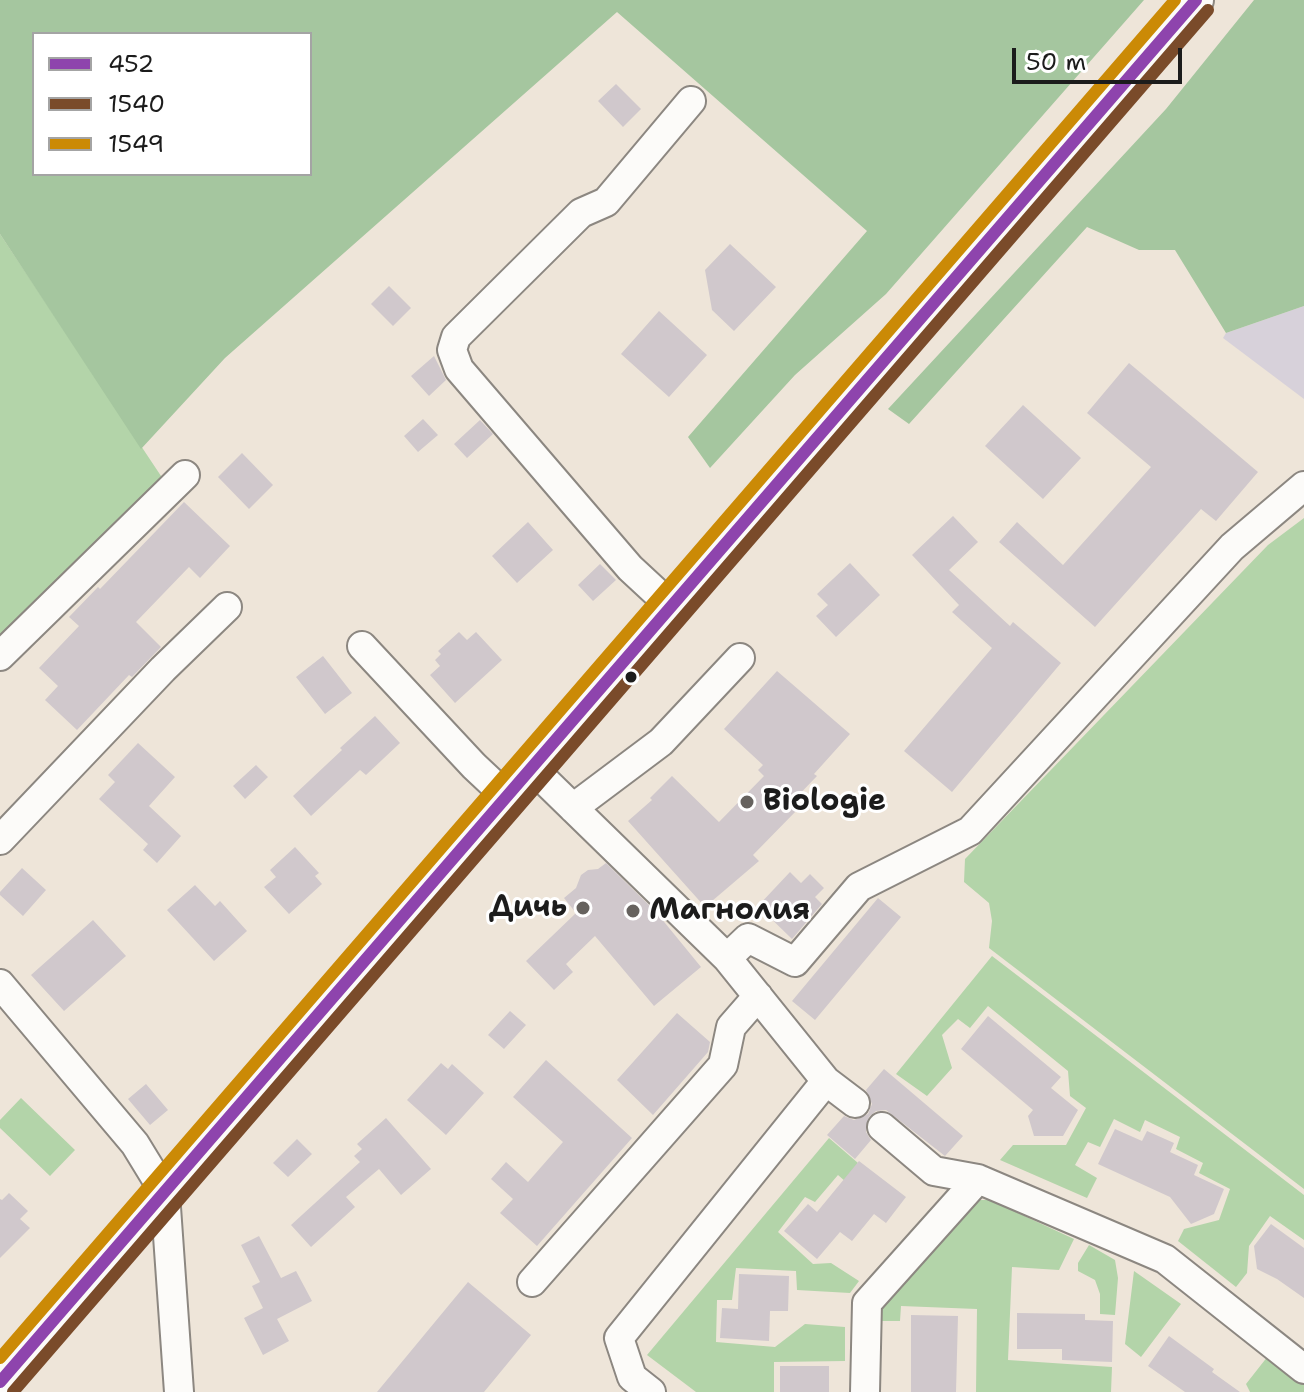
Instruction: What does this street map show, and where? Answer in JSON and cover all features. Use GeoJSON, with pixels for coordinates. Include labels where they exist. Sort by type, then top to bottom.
{"type":"FeatureCollection","features":[{"type":"Feature","properties":{"kind":"main road"},"geometry":{"type":"LineString","coordinates":[[0,1382],[1196,0]]}},
{"type":"Feature","properties":{"kind":"street"},"geometry":{"type":"LineString","coordinates":[[671,606],[620,557],[459,369],[452,350],[456,337],[581,213],[606,202],[691,101]]}},
{"type":"Feature","properties":{"kind":"street"},"geometry":{"type":"LineString","coordinates":[[0,656],[185,475]]}},
{"type":"Feature","properties":{"kind":"street"},"geometry":{"type":"LineString","coordinates":[[727,958],[748,938],[795,962],[859,887],[970,831],[1232,547],[1304,486]]}},
{"type":"Feature","properties":{"kind":"street"},"geometry":{"type":"LineString","coordinates":[[0,840],[163,669],[227,607]]}},
{"type":"Feature","properties":{"kind":"street"},"geometry":{"type":"LineString","coordinates":[[362,646],[506,796]]}},
{"type":"Feature","properties":{"kind":"street"},"geometry":{"type":"LineString","coordinates":[[573,808],[661,742],[740,658]]}},
{"type":"Feature","properties":{"kind":"street"},"geometry":{"type":"LineString","coordinates":[[531,767],[727,958],[826,1081],[855,1103]]}},
{"type":"Feature","properties":{"kind":"street"},"geometry":{"type":"LineString","coordinates":[[0,984],[135,1144],[165,1193],[179,1392]]}},
{"type":"Feature","properties":{"kind":"street"},"geometry":{"type":"LineString","coordinates":[[532,1282],[723,1065],[731,1027],[758,996]]}},
{"type":"Feature","properties":{"kind":"street"},"geometry":{"type":"LineString","coordinates":[[651,1392],[632,1377],[619,1338],[826,1081]]}},
{"type":"Feature","properties":{"kind":"street"},"geometry":{"type":"LineString","coordinates":[[882,1127],[934,1171],[978,1179],[1165,1259],[1304,1369]]}},
{"type":"Feature","properties":{"kind":"street"},"geometry":{"type":"LineString","coordinates":[[865,1392],[867,1303],[978,1179]]}},
{"type":"Feature","properties":{"kind":"shaded area"},"geometry":{"type":"Polygon","coordinates":[[[1304,306],[1304,399],[1223,338],[1226,333],[1304,306]]]}},
{"type":"Feature","properties":{"kind":"green space"},"geometry":{"type":"Polygon","coordinates":[[[0,0],[1144,0],[886,294],[795,375],[710,468],[688,437],[867,231],[617,12],[225,358],[141,449],[0,234],[0,0]]]}},
{"type":"Feature","properties":{"kind":"green space"},"geometry":{"type":"Polygon","coordinates":[[[1254,0],[1304,0],[1304,306],[1226,333],[1175,250],[1139,250],[1087,227],[909,424],[888,409],[1166,109],[1254,0]]]}},
{"type":"Feature","properties":{"kind":"green space"},"geometry":{"type":"Polygon","coordinates":[[[0,234],[167,485],[0,643],[0,234]]]}},
{"type":"Feature","properties":{"kind":"green space"},"geometry":{"type":"Polygon","coordinates":[[[1304,518],[1304,1189],[989,948],[992,921],[989,903],[964,882],[965,859],[1268,545],[1304,518]]]}},
{"type":"Feature","properties":{"kind":"green space"},"geometry":{"type":"Polygon","coordinates":[[[992,956],[1304,1195],[1304,1240],[1270,1216],[1249,1246],[1247,1273],[1236,1287],[1178,1241],[1184,1229],[1219,1220],[1230,1189],[1199,1173],[1203,1163],[1176,1149],[1180,1137],[1145,1120],[1140,1132],[1114,1119],[1100,1147],[1088,1142],[1075,1165],[1097,1178],[1087,1198],[1000,1160],[1013,1145],[1066,1145],[1086,1108],[1070,1096],[1068,1071],[988,1006],[970,1028],[958,1019],[942,1035],[952,1068],[927,1096],[896,1074],[992,956]]]}},
{"type":"Feature","properties":{"kind":"green space"},"geometry":{"type":"Polygon","coordinates":[[[21,1098],[75,1150],[50,1176],[0,1128],[0,1120],[21,1098]]]}},
{"type":"Feature","properties":{"kind":"green space"},"geometry":{"type":"Polygon","coordinates":[[[829,1138],[858,1163],[846,1182],[838,1175],[815,1202],[805,1197],[778,1232],[813,1264],[831,1263],[859,1281],[850,1293],[797,1290],[796,1271],[736,1268],[732,1300],[717,1300],[716,1342],[775,1347],[805,1324],[845,1327],[845,1361],[774,1362],[774,1392],[696,1392],[647,1355],[829,1138]]]}},
{"type":"Feature","properties":{"kind":"green space"},"geometry":{"type":"Polygon","coordinates":[[[977,1200],[990,1200],[1074,1239],[1059,1270],[1012,1267],[1008,1360],[1112,1367],[1111,1392],[976,1392],[977,1309],[901,1306],[900,1321],[879,1321],[880,1301],[977,1200]]]}},
{"type":"Feature","properties":{"kind":"green space"},"geometry":{"type":"Polygon","coordinates":[[[1089,1245],[1115,1260],[1118,1278],[1115,1315],[1100,1314],[1100,1294],[1095,1280],[1078,1271],[1078,1263],[1089,1245]]]}},
{"type":"Feature","properties":{"kind":"green space"},"geometry":{"type":"Polygon","coordinates":[[[1134,1271],[1181,1304],[1141,1357],[1125,1344],[1134,1271]]]}},
{"type":"Feature","properties":{"kind":"green space"},"geometry":{"type":"Polygon","coordinates":[[[1268,1356],[1304,1384],[1304,1392],[1250,1392],[1246,1384],[1268,1356]]]}},
{"type":"Feature","properties":{"kind":"building"},"geometry":{"type":"Polygon","coordinates":[[[616,84],[641,109],[623,127],[598,101],[616,84]]]}},
{"type":"Feature","properties":{"kind":"building"},"geometry":{"type":"Polygon","coordinates":[[[730,244],[776,287],[734,331],[712,310],[705,270],[730,244]]]}},
{"type":"Feature","properties":{"kind":"building"},"geometry":{"type":"Polygon","coordinates":[[[389,286],[411,308],[393,326],[371,304],[389,286]]]}},
{"type":"Feature","properties":{"kind":"building"},"geometry":{"type":"Polygon","coordinates":[[[659,311],[707,355],[669,397],[621,354],[659,311]]]}},
{"type":"Feature","properties":{"kind":"building"},"geometry":{"type":"Polygon","coordinates":[[[434,356],[446,380],[429,396],[411,376],[434,356]]]}},
{"type":"Feature","properties":{"kind":"building"},"geometry":{"type":"Polygon","coordinates":[[[1129,363],[1258,472],[1216,521],[1201,509],[1095,627],[999,542],[1017,522],[1063,565],[1151,467],[1087,413],[1129,363]]]}},
{"type":"Feature","properties":{"kind":"building"},"geometry":{"type":"Polygon","coordinates":[[[1023,405],[1081,458],[1043,499],[985,446],[1023,405]]]}},
{"type":"Feature","properties":{"kind":"building"},"geometry":{"type":"Polygon","coordinates":[[[423,419],[438,435],[418,452],[404,436],[423,419]]]}},
{"type":"Feature","properties":{"kind":"building"},"geometry":{"type":"Polygon","coordinates":[[[480,420],[493,434],[467,458],[454,444],[480,420]]]}},
{"type":"Feature","properties":{"kind":"building"},"geometry":{"type":"Polygon","coordinates":[[[242,453],[273,485],[249,509],[218,477],[242,453]]]}},
{"type":"Feature","properties":{"kind":"building"},"geometry":{"type":"Polygon","coordinates":[[[184,502],[230,546],[200,578],[189,567],[136,622],[161,647],[132,677],[129,675],[77,730],[45,700],[58,686],[39,668],[79,626],[69,617],[184,502]]]}},
{"type":"Feature","properties":{"kind":"building"},"geometry":{"type":"Polygon","coordinates":[[[953,516],[978,542],[949,570],[1010,626],[1013,622],[1061,663],[952,792],[904,751],[992,648],[952,612],[959,605],[912,555],[953,516]]]}},
{"type":"Feature","properties":{"kind":"building"},"geometry":{"type":"Polygon","coordinates":[[[528,522],[553,550],[517,583],[492,556],[528,522]]]}},
{"type":"Feature","properties":{"kind":"building"},"geometry":{"type":"Polygon","coordinates":[[[850,563],[880,595],[836,637],[816,616],[828,605],[817,594],[850,563]]]}},
{"type":"Feature","properties":{"kind":"building"},"geometry":{"type":"Polygon","coordinates":[[[600,564],[616,580],[593,601],[578,585],[600,564]]]}},
{"type":"Feature","properties":{"kind":"building"},"geometry":{"type":"Polygon","coordinates":[[[459,632],[467,640],[476,632],[502,660],[455,703],[430,675],[440,666],[435,660],[441,654],[438,651],[459,632]]]}},
{"type":"Feature","properties":{"kind":"building"},"geometry":{"type":"Polygon","coordinates":[[[323,656],[352,693],[325,714],[296,677],[323,656]]]}},
{"type":"Feature","properties":{"kind":"building"},"geometry":{"type":"Polygon","coordinates":[[[777,671],[850,734],[791,803],[798,809],[753,855],[759,861],[705,907],[628,821],[652,800],[650,798],[672,776],[719,822],[764,776],[758,770],[763,765],[724,729],[777,671]]]}},
{"type":"Feature","properties":{"kind":"building"},"geometry":{"type":"Polygon","coordinates":[[[375,716],[400,743],[366,775],[360,770],[311,816],[293,796],[375,716]]]}},
{"type":"Feature","properties":{"kind":"building"},"geometry":{"type":"Polygon","coordinates":[[[138,743],[175,777],[149,806],[181,836],[157,863],[143,850],[148,844],[99,799],[115,782],[108,775],[138,743]]]}},
{"type":"Feature","properties":{"kind":"building"},"geometry":{"type":"Polygon","coordinates":[[[256,765],[268,777],[245,799],[233,786],[256,765]]]}},
{"type":"Feature","properties":{"kind":"building"},"geometry":{"type":"Polygon","coordinates":[[[295,847],[319,873],[315,876],[322,884],[289,914],[264,887],[276,877],[270,870],[295,847]]]}},
{"type":"Feature","properties":{"kind":"building"},"geometry":{"type":"Polygon","coordinates":[[[606,863],[656,912],[701,967],[654,1006],[595,936],[566,964],[573,972],[554,990],[526,961],[576,913],[564,898],[576,888],[581,875],[606,863]]]}},
{"type":"Feature","properties":{"kind":"building"},"geometry":{"type":"Polygon","coordinates":[[[22,868],[46,890],[23,916],[0,895],[22,868]]]}},
{"type":"Feature","properties":{"kind":"building"},"geometry":{"type":"Polygon","coordinates":[[[790,872],[801,883],[810,874],[824,888],[815,897],[822,904],[792,939],[758,906],[790,872]]]}},
{"type":"Feature","properties":{"kind":"building"},"geometry":{"type":"Polygon","coordinates":[[[195,885],[215,906],[220,901],[247,931],[214,961],[167,910],[195,885]]]}},
{"type":"Feature","properties":{"kind":"building"},"geometry":{"type":"Polygon","coordinates":[[[878,898],[901,917],[815,1020],[792,1001],[878,898]]]}},
{"type":"Feature","properties":{"kind":"building"},"geometry":{"type":"Polygon","coordinates":[[[93,920],[126,956],[64,1011],[31,975],[93,920]]]}},
{"type":"Feature","properties":{"kind":"building"},"geometry":{"type":"Polygon","coordinates":[[[510,1011],[526,1025],[504,1049],[488,1035],[510,1011]]]}},
{"type":"Feature","properties":{"kind":"building"},"geometry":{"type":"Polygon","coordinates":[[[677,1013],[710,1042],[708,1052],[653,1115],[617,1080],[677,1013]]]}},
{"type":"Feature","properties":{"kind":"building"},"geometry":{"type":"Polygon","coordinates":[[[988,1016],[1061,1077],[1051,1088],[1078,1110],[1063,1136],[1034,1136],[1028,1116],[1033,1110],[961,1049],[988,1016]]]}},
{"type":"Feature","properties":{"kind":"building"},"geometry":{"type":"Polygon","coordinates":[[[546,1060],[632,1138],[537,1246],[500,1213],[513,1199],[491,1179],[506,1162],[528,1182],[563,1142],[513,1097],[546,1060]]]}},
{"type":"Feature","properties":{"kind":"building"},"geometry":{"type":"Polygon","coordinates":[[[441,1063],[448,1069],[452,1064],[484,1093],[446,1135],[407,1100],[441,1063]]]}},
{"type":"Feature","properties":{"kind":"building"},"geometry":{"type":"Polygon","coordinates":[[[884,1069],[963,1136],[945,1156],[886,1110],[876,1111],[869,1117],[866,1132],[871,1140],[855,1159],[827,1135],[844,1116],[854,1120],[868,1114],[872,1104],[866,1090],[884,1069]]]}},
{"type":"Feature","properties":{"kind":"building"},"geometry":{"type":"Polygon","coordinates":[[[146,1084],[168,1110],[150,1125],[128,1099],[146,1084]]]}},
{"type":"Feature","properties":{"kind":"building"},"geometry":{"type":"Polygon","coordinates":[[[386,1118],[431,1169],[401,1195],[379,1169],[346,1197],[355,1207],[311,1247],[291,1225],[360,1162],[354,1156],[362,1149],[357,1144],[386,1118]]]}},
{"type":"Feature","properties":{"kind":"building"},"geometry":{"type":"Polygon","coordinates":[[[1115,1129],[1142,1141],[1147,1131],[1174,1143],[1170,1152],[1198,1165],[1194,1175],[1224,1189],[1214,1214],[1191,1224],[1170,1197],[1098,1164],[1115,1129]]]}},
{"type":"Feature","properties":{"kind":"building"},"geometry":{"type":"Polygon","coordinates":[[[297,1139],[312,1154],[288,1177],[273,1163],[297,1139]]]}},
{"type":"Feature","properties":{"kind":"building"},"geometry":{"type":"Polygon","coordinates":[[[859,1161],[906,1197],[886,1223],[874,1214],[852,1241],[840,1232],[817,1259],[784,1231],[808,1204],[817,1212],[859,1161]]]}},
{"type":"Feature","properties":{"kind":"building"},"geometry":{"type":"Polygon","coordinates":[[[9,1193],[28,1211],[20,1219],[30,1228],[0,1258],[0,1199],[9,1193]]]}},
{"type":"Feature","properties":{"kind":"building"},"geometry":{"type":"Polygon","coordinates":[[[1271,1224],[1304,1248],[1304,1298],[1257,1269],[1254,1246],[1271,1224]]]}},
{"type":"Feature","properties":{"kind":"building"},"geometry":{"type":"Polygon","coordinates":[[[259,1236],[281,1278],[296,1271],[312,1301],[277,1319],[289,1341],[263,1355],[244,1318],[263,1308],[252,1286],[260,1282],[241,1245],[259,1236]]]}},
{"type":"Feature","properties":{"kind":"building"},"geometry":{"type":"Polygon","coordinates":[[[739,1274],[789,1276],[788,1311],[770,1311],[769,1341],[720,1338],[722,1308],[738,1309],[739,1274]]]}},
{"type":"Feature","properties":{"kind":"building"},"geometry":{"type":"Polygon","coordinates":[[[468,1282],[531,1335],[484,1392],[377,1392],[468,1282]]]}},
{"type":"Feature","properties":{"kind":"building"},"geometry":{"type":"Polygon","coordinates":[[[1017,1313],[1085,1314],[1085,1320],[1113,1321],[1112,1362],[1062,1360],[1062,1349],[1017,1349],[1017,1313]]]}},
{"type":"Feature","properties":{"kind":"building"},"geometry":{"type":"Polygon","coordinates":[[[911,1315],[958,1316],[956,1392],[911,1392],[911,1315]]]}},
{"type":"Feature","properties":{"kind":"building"},"geometry":{"type":"Polygon","coordinates":[[[1169,1336],[1240,1392],[1185,1392],[1148,1366],[1169,1336]]]}},
{"type":"Feature","properties":{"kind":"building"},"geometry":{"type":"Polygon","coordinates":[[[780,1366],[829,1366],[829,1392],[780,1392],[780,1366]]]}},
{"type":"Feature","properties":{"kind":"transit line","name":"1549"},"geometry":{"type":"LineString","coordinates":[[0,1358],[1175,0]]}},
{"type":"Feature","properties":{"kind":"transit line","name":"452"},"geometry":{"type":"LineString","coordinates":[[0,1382],[1196,0]]}},
{"type":"Feature","properties":{"kind":"transit line","name":"1540"},"geometry":{"type":"LineString","coordinates":[[13,1392],[1208,10]]}},
{"type":"Feature","properties":{"kind":"place","name":"Biologie"},"geometry":{"type":"Point","coordinates":[747,802]}},
{"type":"Feature","properties":{"kind":"place","name":"Дичь"},"geometry":{"type":"Point","coordinates":[583,908]}},
{"type":"Feature","properties":{"kind":"place","name":"Магнолия"},"geometry":{"type":"Point","coordinates":[633,911]}}]}
